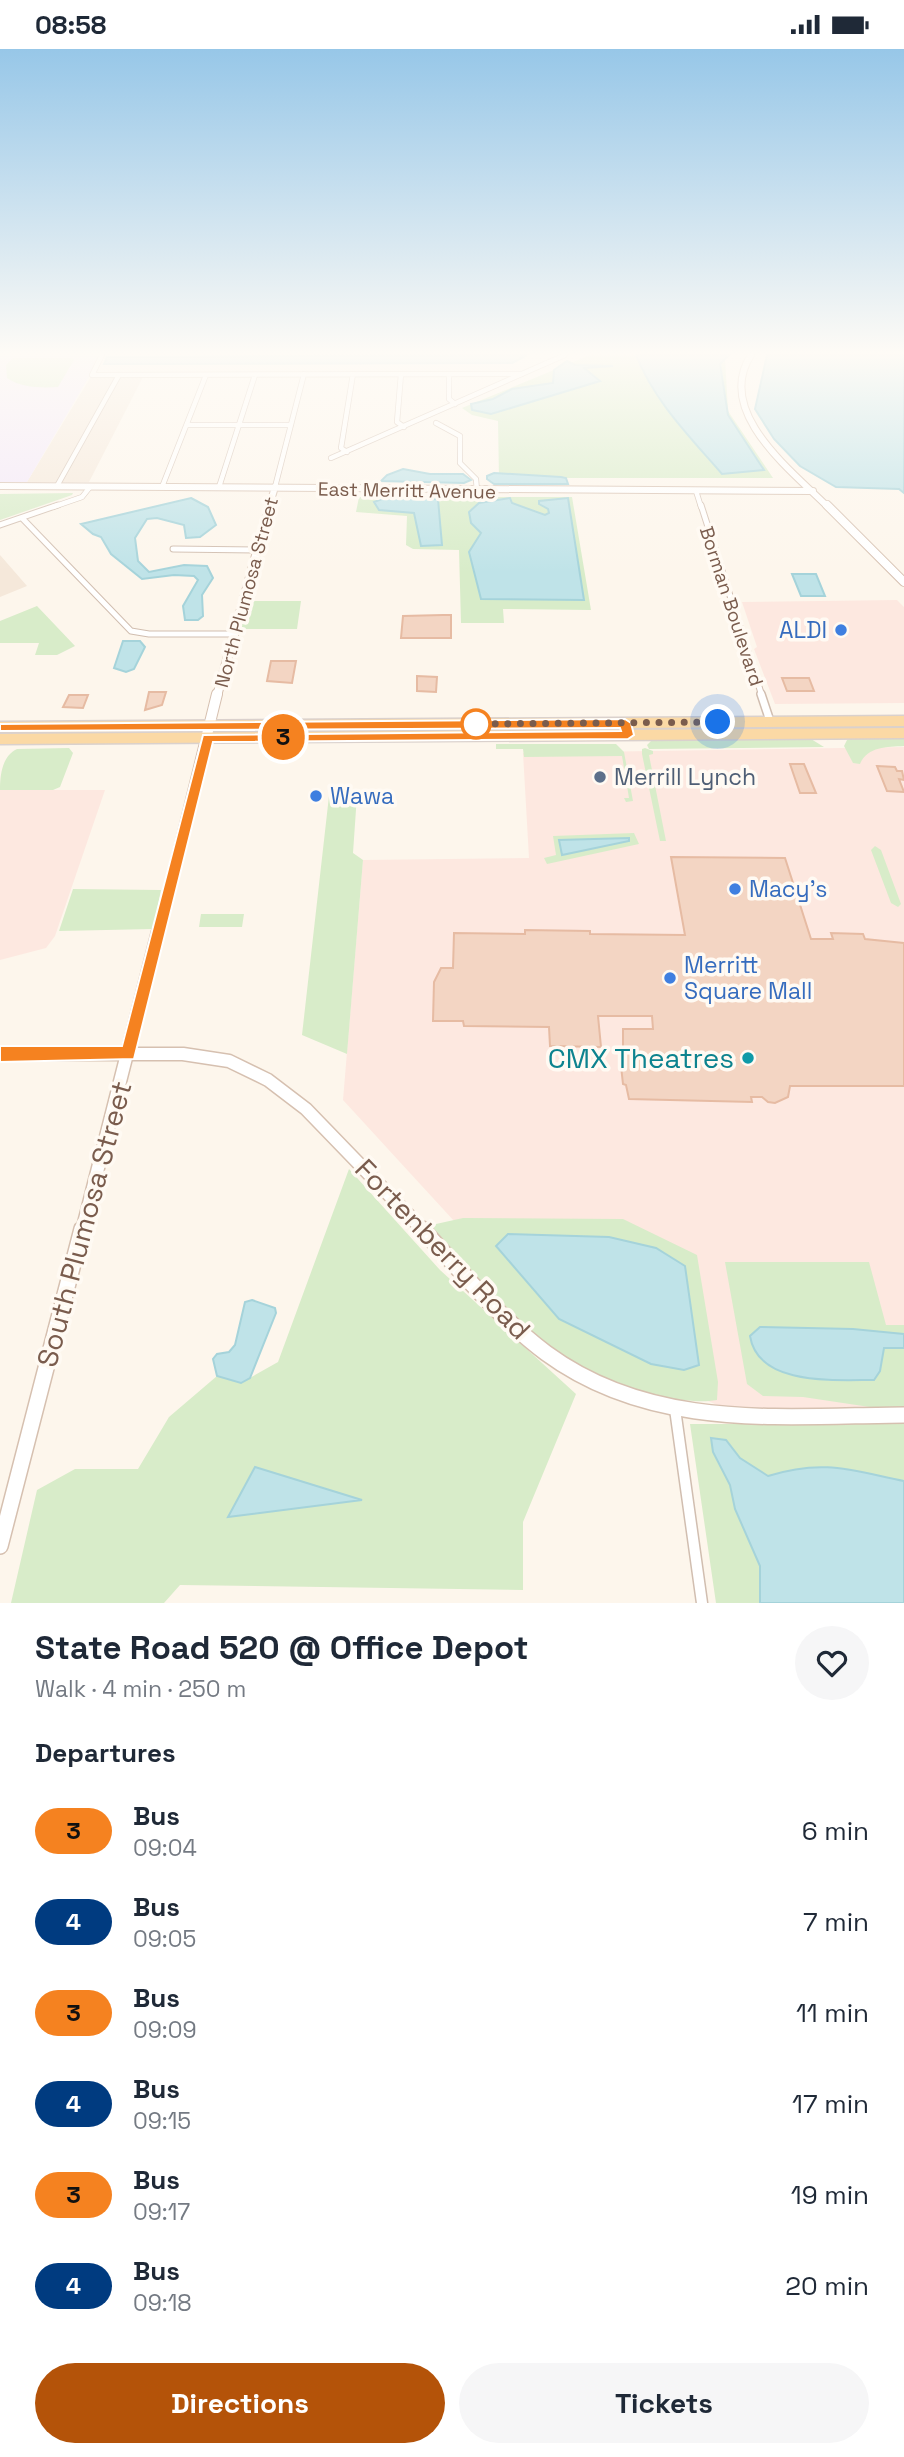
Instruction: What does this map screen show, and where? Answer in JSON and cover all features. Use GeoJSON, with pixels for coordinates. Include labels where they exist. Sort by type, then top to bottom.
{"type":"FeatureCollection","features":[{"type":"Feature","properties":{"kind":"main road"},"geometry":{"type":"LineString","coordinates":[[730,734],[763,729],[770,721]]}},
{"type":"Feature","properties":{"kind":"main road"},"geometry":{"type":"LineString","coordinates":[[829,733],[852,724],[890,721]]}},
{"type":"Feature","properties":{"kind":"main road"},"geometry":{"type":"LineString","coordinates":[[0,727],[904,721]]}},
{"type":"Feature","properties":{"kind":"main road"},"geometry":{"type":"LineString","coordinates":[[348,737],[385,732],[398,724]]}},
{"type":"Feature","properties":{"kind":"main road"},"geometry":{"type":"LineString","coordinates":[[409,736],[423,730],[454,724]]}},
{"type":"Feature","properties":{"kind":"main road"},"geometry":{"type":"LineString","coordinates":[[0,739],[904,733]]}},
{"type":"Feature","properties":{"kind":"street"},"geometry":{"type":"LineString","coordinates":[[57,487],[90,428]]}},
{"type":"Feature","properties":{"kind":"street"},"geometry":{"type":"LineString","coordinates":[[162,487],[186,428]]}},
{"type":"Feature","properties":{"kind":"street"},"geometry":{"type":"LineString","coordinates":[[219,487],[237,428]]}},
{"type":"Feature","properties":{"kind":"street"},"geometry":{"type":"LineString","coordinates":[[275,487],[290,428]]}},
{"type":"Feature","properties":{"kind":"street"},"geometry":{"type":"LineString","coordinates":[[345,428],[341,448],[347,451]]}},
{"type":"Feature","properties":{"kind":"street"},"geometry":{"type":"LineString","coordinates":[[331,458],[403,428]]}},
{"type":"Feature","properties":{"kind":"street"},"geometry":{"type":"LineString","coordinates":[[444,428],[460,436],[460,463],[476,479],[477,491]]}},
{"type":"Feature","properties":{"kind":"street"},"geometry":{"type":"LineString","coordinates":[[755,428],[764,443],[904,582]]}},
{"type":"Feature","properties":{"kind":"street"},"geometry":{"type":"LineString","coordinates":[[783,491],[797,485],[796,475]]}},
{"type":"Feature","properties":{"kind":"street","name":"East Merritt Avenue"},"geometry":{"type":"LineString","coordinates":[[0,487],[813,491]]}},
{"type":"Feature","properties":{"kind":"street"},"geometry":{"type":"LineString","coordinates":[[0,526],[82,497],[90,487]]}},
{"type":"Feature","properties":{"kind":"street","name":"North Plumosa Street"},"geometry":{"type":"LineString","coordinates":[[208,738],[275,487]]}},
{"type":"Feature","properties":{"kind":"street","name":"Borman Boulevard"},"geometry":{"type":"LineString","coordinates":[[696,491],[770,721]]}},
{"type":"Feature","properties":{"kind":"street"},"geometry":{"type":"LineString","coordinates":[[783,491],[808,496],[828,505]]}},
{"type":"Feature","properties":{"kind":"street"},"geometry":{"type":"LineString","coordinates":[[22,518],[131,631],[149,634],[234,634]]}},
{"type":"Feature","properties":{"kind":"street"},"geometry":{"type":"LineString","coordinates":[[173,549],[257,550]]}},
{"type":"Feature","properties":{"kind":"street","name":"South Plumosa Street"},"geometry":{"type":"LineString","coordinates":[[0,1546],[208,738]]}},
{"type":"Feature","properties":{"kind":"street","name":"Fortenberry Road"},"geometry":{"type":"LineString","coordinates":[[0,1054],[183,1054],[229,1061],[268,1080],[306,1109],[513,1327],[593,1384],[634,1399],[675,1409],[737,1414],[904,1415]]}},
{"type":"Feature","properties":{"kind":"street"},"geometry":{"type":"LineString","coordinates":[[675,1409],[702,1603]]}},
{"type":"Feature","properties":{"kind":"shaded area"},"geometry":{"type":"Polygon","coordinates":[[[0,428],[59,428],[27,482],[0,482],[0,428]]]}},
{"type":"Feature","properties":{"kind":"shaded area"},"geometry":{"type":"Polygon","coordinates":[[[60,428],[117,428],[89,482],[27,482],[60,428]]]}},
{"type":"Feature","properties":{"kind":"shaded area"},"geometry":{"type":"Polygon","coordinates":[[[0,555],[27,586],[0,597],[0,555]]]}},
{"type":"Feature","properties":{"kind":"shaded area"},"geometry":{"type":"Polygon","coordinates":[[[897,600],[904,607],[904,703],[775,704],[754,649],[757,647],[742,602],[897,600]]]}},
{"type":"Feature","properties":{"kind":"shaded area"},"geometry":{"type":"Polygon","coordinates":[[[904,747],[904,1415],[737,1414],[575,1341],[499,1270],[343,1100],[363,860],[529,858],[523,753],[904,747]]]}},
{"type":"Feature","properties":{"kind":"shaded area"},"geometry":{"type":"Polygon","coordinates":[[[0,790],[105,790],[55,936],[46,948],[0,960],[0,790]]]}},
{"type":"Feature","properties":{"kind":"green space"},"geometry":{"type":"Polygon","coordinates":[[[498,428],[739,428],[773,478],[499,478],[498,428]]]}},
{"type":"Feature","properties":{"kind":"green space"},"geometry":{"type":"Polygon","coordinates":[[[73,493],[72,495],[0,520],[0,494],[73,493]]]}},
{"type":"Feature","properties":{"kind":"green space"},"geometry":{"type":"Polygon","coordinates":[[[359,497],[572,497],[591,610],[503,609],[504,623],[461,623],[459,550],[413,549],[406,545],[407,516],[356,512],[359,497]]]}},
{"type":"Feature","properties":{"kind":"green space"},"geometry":{"type":"Polygon","coordinates":[[[246,601],[301,601],[297,629],[239,629],[246,601]]]}},
{"type":"Feature","properties":{"kind":"green space"},"geometry":{"type":"Polygon","coordinates":[[[37,606],[75,646],[57,655],[35,655],[39,643],[0,643],[0,621],[37,606]]]}},
{"type":"Feature","properties":{"kind":"green space"},"geometry":{"type":"Polygon","coordinates":[[[904,738],[904,746],[873,751],[863,758],[860,764],[853,763],[844,746],[847,740],[904,738]]]}},
{"type":"Feature","properties":{"kind":"green space"},"geometry":{"type":"Polygon","coordinates":[[[811,739],[824,747],[649,749],[647,745],[652,740],[811,739]]]}},
{"type":"Feature","properties":{"kind":"green space"},"geometry":{"type":"Polygon","coordinates":[[[496,744],[616,744],[624,752],[633,801],[626,802],[624,798],[629,798],[622,756],[524,757],[523,749],[496,749],[496,744]]]}},
{"type":"Feature","properties":{"kind":"green space"},"geometry":{"type":"Polygon","coordinates":[[[69,748],[73,753],[60,787],[53,790],[0,790],[1,772],[12,752],[17,749],[69,748]]]}},
{"type":"Feature","properties":{"kind":"green space"},"geometry":{"type":"Polygon","coordinates":[[[642,749],[653,751],[653,754],[649,755],[666,841],[660,841],[642,754],[642,749]]]}},
{"type":"Feature","properties":{"kind":"green space"},"geometry":{"type":"Polygon","coordinates":[[[357,795],[353,853],[363,860],[347,1054],[302,1035],[329,796],[357,795]]]}},
{"type":"Feature","properties":{"kind":"green space"},"geometry":{"type":"Polygon","coordinates":[[[634,833],[639,844],[547,864],[544,858],[556,855],[553,836],[634,833]]]}},
{"type":"Feature","properties":{"kind":"green space"},"geometry":{"type":"Polygon","coordinates":[[[875,846],[881,850],[901,904],[898,907],[891,903],[871,850],[875,846]]]}},
{"type":"Feature","properties":{"kind":"green space"},"geometry":{"type":"Polygon","coordinates":[[[73,889],[161,890],[153,929],[59,931],[73,889]]]}},
{"type":"Feature","properties":{"kind":"green space"},"geometry":{"type":"Polygon","coordinates":[[[201,914],[244,914],[242,927],[199,927],[201,914]]]}},
{"type":"Feature","properties":{"kind":"green space"},"geometry":{"type":"Polygon","coordinates":[[[349,1169],[440,1270],[576,1394],[523,1522],[523,1590],[180,1585],[164,1603],[11,1603],[37,1490],[75,1469],[138,1469],[169,1417],[217,1376],[241,1383],[278,1362],[349,1169]]]}},
{"type":"Feature","properties":{"kind":"green space"},"geometry":{"type":"Polygon","coordinates":[[[463,1218],[623,1219],[697,1255],[718,1382],[717,1400],[696,1401],[646,1392],[593,1372],[547,1347],[503,1308],[427,1226],[463,1218]]]}},
{"type":"Feature","properties":{"kind":"green space"},"geometry":{"type":"Polygon","coordinates":[[[725,1262],[869,1262],[886,1325],[904,1325],[904,1410],[803,1397],[763,1396],[747,1384],[725,1262]]]}},
{"type":"Feature","properties":{"kind":"green space"},"geometry":{"type":"Polygon","coordinates":[[[690,1424],[904,1424],[904,1603],[716,1603],[690,1424]]]}},
{"type":"Feature","properties":{"kind":"water"},"geometry":{"type":"Polygon","coordinates":[[[682,428],[736,428],[764,470],[722,474],[682,428]]]}},
{"type":"Feature","properties":{"kind":"water"},"geometry":{"type":"Polygon","coordinates":[[[767,428],[904,428],[904,493],[899,489],[836,487],[800,466],[767,428]]]}},
{"type":"Feature","properties":{"kind":"water"},"geometry":{"type":"Polygon","coordinates":[[[403,469],[430,474],[463,474],[471,480],[464,483],[381,481],[387,475],[403,469]]]}},
{"type":"Feature","properties":{"kind":"water"},"geometry":{"type":"Polygon","coordinates":[[[494,473],[561,477],[566,478],[568,484],[494,484],[487,476],[494,473]]]}},
{"type":"Feature","properties":{"kind":"water"},"geometry":{"type":"Polygon","coordinates":[[[191,498],[208,507],[216,525],[200,537],[186,538],[184,525],[157,518],[147,519],[135,538],[138,561],[149,572],[184,565],[207,566],[213,578],[202,595],[203,616],[198,620],[185,620],[183,606],[198,580],[194,576],[174,575],[142,579],[111,554],[101,537],[81,524],[191,498]]]}},
{"type":"Feature","properties":{"kind":"water"},"geometry":{"type":"Polygon","coordinates":[[[510,498],[512,503],[545,515],[549,513],[548,509],[539,504],[539,501],[568,498],[584,600],[481,599],[469,552],[481,533],[471,523],[469,512],[479,503],[510,498]]]}},
{"type":"Feature","properties":{"kind":"water"},"geometry":{"type":"Polygon","coordinates":[[[382,499],[438,499],[442,545],[421,546],[414,513],[379,510],[374,502],[382,499]]]}},
{"type":"Feature","properties":{"kind":"water"},"geometry":{"type":"Polygon","coordinates":[[[792,574],[816,574],[825,596],[801,596],[792,574]]]}},
{"type":"Feature","properties":{"kind":"water"},"geometry":{"type":"Polygon","coordinates":[[[123,641],[140,641],[145,647],[134,669],[126,672],[114,668],[123,641]]]}},
{"type":"Feature","properties":{"kind":"water"},"geometry":{"type":"Polygon","coordinates":[[[629,838],[629,841],[562,855],[559,840],[629,838]]]}},
{"type":"Feature","properties":{"kind":"water"},"geometry":{"type":"Polygon","coordinates":[[[508,1234],[609,1237],[656,1248],[685,1266],[699,1365],[684,1370],[651,1364],[559,1319],[496,1246],[508,1234]]]}},
{"type":"Feature","properties":{"kind":"water"},"geometry":{"type":"Polygon","coordinates":[[[252,1300],[275,1308],[276,1313],[250,1378],[241,1383],[217,1376],[213,1359],[217,1354],[229,1352],[235,1345],[245,1302],[252,1300]]]}},
{"type":"Feature","properties":{"kind":"water"},"geometry":{"type":"Polygon","coordinates":[[[760,1327],[853,1329],[904,1334],[904,1348],[884,1348],[880,1371],[874,1380],[800,1377],[767,1364],[756,1352],[750,1336],[760,1327]]]}},
{"type":"Feature","properties":{"kind":"water"},"geometry":{"type":"Polygon","coordinates":[[[711,1438],[726,1440],[740,1458],[768,1476],[821,1467],[852,1470],[904,1481],[904,1603],[760,1603],[760,1566],[735,1509],[730,1485],[713,1452],[711,1438]]]}},
{"type":"Feature","properties":{"kind":"water"},"geometry":{"type":"Polygon","coordinates":[[[255,1467],[362,1500],[228,1517],[255,1467]]]}},
{"type":"Feature","properties":{"kind":"building"},"geometry":{"type":"Polygon","coordinates":[[[451,615],[451,638],[401,638],[403,616],[451,615]]]}},
{"type":"Feature","properties":{"kind":"building"},"geometry":{"type":"Polygon","coordinates":[[[271,661],[296,661],[292,683],[267,681],[271,661]]]}},
{"type":"Feature","properties":{"kind":"building"},"geometry":{"type":"Polygon","coordinates":[[[417,676],[437,677],[436,692],[417,691],[417,676]]]}},
{"type":"Feature","properties":{"kind":"building"},"geometry":{"type":"Polygon","coordinates":[[[782,678],[809,678],[814,691],[787,691],[782,678]]]}},
{"type":"Feature","properties":{"kind":"building"},"geometry":{"type":"Polygon","coordinates":[[[149,692],[166,692],[162,705],[145,710],[149,692]]]}},
{"type":"Feature","properties":{"kind":"building"},"geometry":{"type":"Polygon","coordinates":[[[69,695],[88,695],[83,708],[63,707],[69,695]]]}},
{"type":"Feature","properties":{"kind":"building"},"geometry":{"type":"Polygon","coordinates":[[[790,764],[804,764],[816,793],[800,793],[790,764]]]}},
{"type":"Feature","properties":{"kind":"building"},"geometry":{"type":"Polygon","coordinates":[[[877,766],[895,767],[897,771],[902,771],[904,780],[899,779],[904,792],[887,791],[877,766]]]}},
{"type":"Feature","properties":{"kind":"building","name":"Merritt Square Mall"},"geometry":{"type":"Polygon","coordinates":[[[671,857],[785,858],[811,939],[833,939],[831,933],[863,934],[865,939],[904,943],[904,1086],[790,1086],[788,1097],[775,1103],[762,1097],[751,1097],[752,1102],[629,1099],[626,1085],[623,1084],[620,1057],[623,1057],[623,1029],[653,1029],[652,1016],[598,1016],[601,1047],[550,1046],[549,1027],[464,1026],[463,1021],[433,1021],[434,982],[441,968],[453,968],[454,933],[525,934],[525,930],[685,935],[671,857]]]}},
{"type":"Feature","properties":{"kind":"bus line","name":"3"},"geometry":{"type":"LineString","coordinates":[[0,727],[625,723],[628,735],[208,738],[128,1053],[0,1054]]}},
{"type":"Feature","properties":{"kind":"place","name":"ALDI"},"geometry":{"type":"Point","coordinates":[841,630]}},
{"type":"Feature","properties":{"kind":"place","name":"Merrill Lynch"},"geometry":{"type":"Point","coordinates":[600,777]}},
{"type":"Feature","properties":{"kind":"place","name":"Wawa"},"geometry":{"type":"Point","coordinates":[316,796]}},
{"type":"Feature","properties":{"kind":"place","name":"Macy's"},"geometry":{"type":"Point","coordinates":[735,889]}},
{"type":"Feature","properties":{"kind":"place","name":"Merritt Square Mall"},"geometry":{"type":"Point","coordinates":[670,978]}},
{"type":"Feature","properties":{"kind":"place","name":"CMX Theatres"},"geometry":{"type":"Point","coordinates":[748,1058]}},
{"type":"Feature","properties":{"kind":"route"},"geometry":{"type":"LineString","coordinates":[[476,724],[473,724],[718,722]]}}]}
